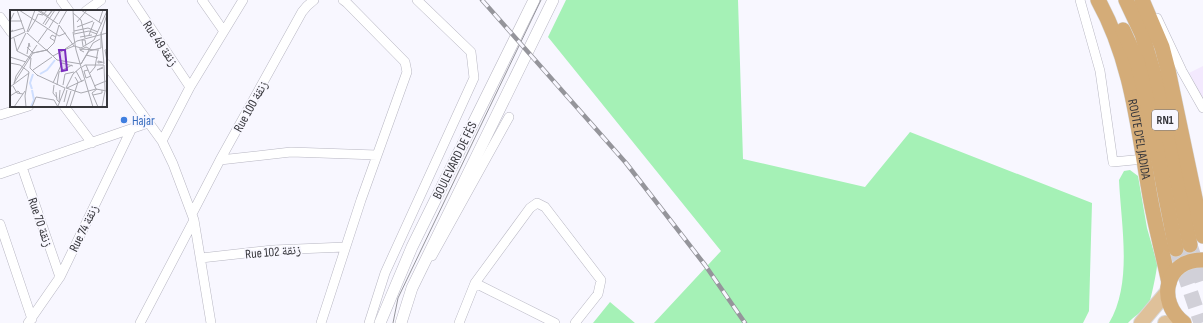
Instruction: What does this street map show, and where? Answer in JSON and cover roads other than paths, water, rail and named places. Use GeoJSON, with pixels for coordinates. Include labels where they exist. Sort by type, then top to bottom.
{"type":"FeatureCollection","features":[{"type":"Feature","properties":{"kind":"highway","name":"ROUTE D'EL JADIDA"},"geometry":{"type":"LineString","coordinates":[[1098,0],[1110,22],[1124,59],[1172,312],[1183,322]]}},
{"type":"Feature","properties":{"kind":"highway","name":"ROUTE D'EL JADIDA"},"geometry":{"type":"LineString","coordinates":[[1109,0],[1137,61],[1151,122],[1156,192],[1178,248],[1158,87],[1142,34],[1126,0]]}},
{"type":"Feature","properties":{"kind":"highway"},"geometry":{"type":"LineString","coordinates":[[1142,0],[1155,29],[1166,64],[1203,236]]}},
{"type":"Feature","properties":{"kind":"highway"},"geometry":{"type":"LineString","coordinates":[[1168,287],[1172,276],[1181,266],[1194,260],[1203,260]]}},
{"type":"Feature","properties":{"kind":"main road"},"geometry":{"type":"LineString","coordinates":[[1141,323],[1168,287]]}},
{"type":"Feature","properties":{"kind":"main road"},"geometry":{"type":"LineString","coordinates":[[1165,323],[1183,322]]}},
{"type":"Feature","properties":{"kind":"street"},"geometry":{"type":"LineString","coordinates":[[61,0],[68,10]]}},
{"type":"Feature","properties":{"kind":"street"},"geometry":{"type":"LineString","coordinates":[[87,10],[102,0]]}},
{"type":"Feature","properties":{"kind":"street","name":"Rue 49 زنقة"},"geometry":{"type":"LineString","coordinates":[[132,0],[190,87]]}},
{"type":"Feature","properties":{"kind":"street"},"geometry":{"type":"LineString","coordinates":[[202,0],[223,30]]}},
{"type":"Feature","properties":{"kind":"street"},"geometry":{"type":"LineString","coordinates":[[162,141],[190,87],[223,30],[243,0]]}},
{"type":"Feature","properties":{"kind":"street"},"geometry":{"type":"LineString","coordinates":[[322,323],[345,247],[377,155],[407,76],[405,62],[343,0]]}},
{"type":"Feature","properties":{"kind":"street"},"geometry":{"type":"LineString","coordinates":[[369,323],[385,273],[474,78],[471,52],[417,0]]}},
{"type":"Feature","properties":{"kind":"street","name":"BOULEVARD DE FÈS"},"geometry":{"type":"LineString","coordinates":[[380,323],[412,247],[534,0]]}},
{"type":"Feature","properties":{"kind":"street","name":"BOULEVARD DE FÈS"},"geometry":{"type":"LineString","coordinates":[[401,323],[412,288],[553,0]]}},
{"type":"Feature","properties":{"kind":"street"},"geometry":{"type":"LineString","coordinates":[[1080,0],[1100,71],[1113,162],[1144,159]]}},
{"type":"Feature","properties":{"kind":"street"},"geometry":{"type":"LineString","coordinates":[[1148,0],[1182,71],[1202,105]]}},
{"type":"Feature","properties":{"kind":"street","name":"Rue 100 زنقة"},"geometry":{"type":"LineString","coordinates":[[140,323],[220,160],[302,12],[313,1]]}},
{"type":"Feature","properties":{"kind":"street"},"geometry":{"type":"LineString","coordinates":[[0,18],[10,31]]}},
{"type":"Feature","properties":{"kind":"street"},"geometry":{"type":"LineString","coordinates":[[107,65],[162,141],[173,164],[193,217],[211,323]]}},
{"type":"Feature","properties":{"kind":"street"},"geometry":{"type":"LineString","coordinates":[[0,115],[26,107]]}},
{"type":"Feature","properties":{"kind":"street"},"geometry":{"type":"LineString","coordinates":[[65,107],[92,143]]}},
{"type":"Feature","properties":{"kind":"street"},"geometry":{"type":"LineString","coordinates":[[412,288],[444,238],[509,117]]}},
{"type":"Feature","properties":{"kind":"street"},"geometry":{"type":"LineString","coordinates":[[0,174],[148,123]]}},
{"type":"Feature","properties":{"kind":"street","name":"Rue 74 زنقة"},"geometry":{"type":"LineString","coordinates":[[30,321],[60,277],[131,130]]}},
{"type":"Feature","properties":{"kind":"street"},"geometry":{"type":"LineString","coordinates":[[220,160],[291,152],[377,155]]}},
{"type":"Feature","properties":{"kind":"street","name":"Rue 70 زنقة"},"geometry":{"type":"LineString","coordinates":[[22,166],[60,277]]}},
{"type":"Feature","properties":{"kind":"street"},"geometry":{"type":"LineString","coordinates":[[459,323],[475,283],[530,208],[537,203],[542,204],[601,280],[598,294],[575,323]]}},
{"type":"Feature","properties":{"kind":"street"},"geometry":{"type":"LineString","coordinates":[[0,224],[30,321]]}},
{"type":"Feature","properties":{"kind":"street","name":"Rue 102 زنقة"},"geometry":{"type":"LineString","coordinates":[[201,258],[273,250],[345,247]]}},
{"type":"Feature","properties":{"kind":"street"},"geometry":{"type":"LineString","coordinates":[[475,283],[554,323]]}},
{"type":"Feature","properties":{"kind":"tunnel"},"geometry":{"type":"LineString","coordinates":[[1190,245],[1203,284]]}},
{"type":"Feature","properties":{"kind":"tunnel"},"geometry":{"type":"LineString","coordinates":[[1176,249],[1201,323]]}},
{"type":"Feature","properties":{"kind":"tram line"},"geometry":{"type":"LineString","coordinates":[[393,323],[398,298],[541,0]]}},
{"type":"Feature","properties":{"kind":"railway"},"geometry":{"type":"LineString","coordinates":[[482,0],[626,163],[705,265],[745,323]]}},
{"type":"Feature","properties":{"kind":"place","name":"Hajar"},"geometry":{"type":"Point","coordinates":[124,120]}}]}
